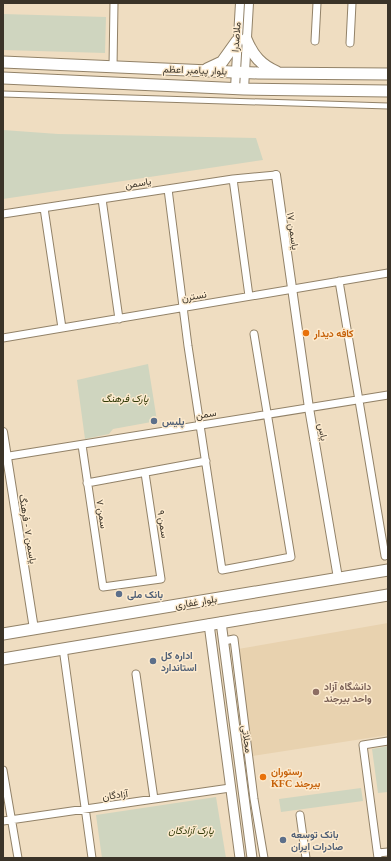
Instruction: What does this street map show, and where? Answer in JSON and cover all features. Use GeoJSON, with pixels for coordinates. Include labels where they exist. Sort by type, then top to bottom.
{"type":"FeatureCollection","features":[{"type":"Feature","properties":{"kind":"main road"},"geometry":{"type":"LineString","coordinates":[[196,70],[207,69],[222,62],[241,40],[261,63],[280,74]]}},
{"type":"Feature","properties":{"kind":"main road","name":"بلوار پیامبر اعظم"},"geometry":{"type":"LineString","coordinates":[[3,62],[280,74],[388,74]]}},
{"type":"Feature","properties":{"kind":"main road","name":"بلوار پیامبر اعظم"},"geometry":{"type":"LineString","coordinates":[[3,78],[239,88],[388,91]]}},
{"type":"Feature","properties":{"kind":"main road","name":"بلوار غفاری"},"geometry":{"type":"LineString","coordinates":[[3,634],[388,570]]}},
{"type":"Feature","properties":{"kind":"main road"},"geometry":{"type":"LineString","coordinates":[[3,658],[388,595]]}},
{"type":"Feature","properties":{"kind":"main road","name":"محلاتی"},"geometry":{"type":"LineString","coordinates":[[221,622],[252,858]]}},
{"type":"Feature","properties":{"kind":"main road"},"geometry":{"type":"LineString","coordinates":[[209,624],[240,858]]}},
{"type":"Feature","properties":{"kind":"street"},"geometry":{"type":"LineString","coordinates":[[112,67],[114,3]]}},
{"type":"Feature","properties":{"kind":"street","name":"ملاصدرا"},"geometry":{"type":"LineString","coordinates":[[239,88],[241,40],[240,3]]}},
{"type":"Feature","properties":{"kind":"street","name":"ملاصدرا"},"geometry":{"type":"LineString","coordinates":[[241,40],[249,3]]}},
{"type":"Feature","properties":{"kind":"street"},"geometry":{"type":"LineString","coordinates":[[315,41],[317,3]]}},
{"type":"Feature","properties":{"kind":"street"},"geometry":{"type":"LineString","coordinates":[[350,42],[352,3]]}},
{"type":"Feature","properties":{"kind":"street"},"geometry":{"type":"LineString","coordinates":[[3,94],[388,106]]}},
{"type":"Feature","properties":{"kind":"street","name":"یاسمن"},"geometry":{"type":"LineString","coordinates":[[3,214],[233,179],[276,175]]}},
{"type":"Feature","properties":{"kind":"street","name":"یاسمن ۱۷"},"geometry":{"type":"LineString","coordinates":[[276,175],[291,289]]}},
{"type":"Feature","properties":{"kind":"street"},"geometry":{"type":"LineString","coordinates":[[233,179],[249,296]]}},
{"type":"Feature","properties":{"kind":"street"},"geometry":{"type":"LineString","coordinates":[[168,189],[182,308],[222,570],[291,557],[254,334]]}},
{"type":"Feature","properties":{"kind":"street"},"geometry":{"type":"LineString","coordinates":[[102,199],[119,319]]}},
{"type":"Feature","properties":{"kind":"street"},"geometry":{"type":"LineString","coordinates":[[44,208],[62,328]]}},
{"type":"Feature","properties":{"kind":"street","name":"نسترن"},"geometry":{"type":"LineString","coordinates":[[3,338],[388,273]]}},
{"type":"Feature","properties":{"kind":"street"},"geometry":{"type":"LineString","coordinates":[[339,281],[385,556]]}},
{"type":"Feature","properties":{"kind":"street","name":"یاس"},"geometry":{"type":"LineString","coordinates":[[291,289],[309,408],[338,578]]}},
{"type":"Feature","properties":{"kind":"street","name":"سمن"},"geometry":{"type":"LineString","coordinates":[[5,457],[388,395]]}},
{"type":"Feature","properties":{"kind":"street","name":"یاسمن ۷ - فرهنگ"},"geometry":{"type":"LineString","coordinates":[[3,432],[5,457],[34,629]]}},
{"type":"Feature","properties":{"kind":"street","name":"سمن ۷"},"geometry":{"type":"LineString","coordinates":[[82,445],[103,587]]}},
{"type":"Feature","properties":{"kind":"street"},"geometry":{"type":"LineString","coordinates":[[87,483],[206,462]]}},
{"type":"Feature","properties":{"kind":"street","name":"سمن ۹"},"geometry":{"type":"LineString","coordinates":[[103,587],[161,579],[145,473]]}},
{"type":"Feature","properties":{"kind":"street"},"geometry":{"type":"LineString","coordinates":[[224,640],[234,639],[264,858]]}},
{"type":"Feature","properties":{"kind":"street"},"geometry":{"type":"LineString","coordinates":[[63,648],[92,858]]}},
{"type":"Feature","properties":{"kind":"street"},"geometry":{"type":"LineString","coordinates":[[136,674],[154,799]]}},
{"type":"Feature","properties":{"kind":"street"},"geometry":{"type":"LineString","coordinates":[[229,684],[239,682]]}},
{"type":"Feature","properties":{"kind":"street"},"geometry":{"type":"LineString","coordinates":[[234,717],[244,716]]}},
{"type":"Feature","properties":{"kind":"street"},"geometry":{"type":"LineString","coordinates":[[388,741],[363,745],[378,856],[388,852]]}},
{"type":"Feature","properties":{"kind":"street"},"geometry":{"type":"LineString","coordinates":[[3,770],[18,858]]}},
{"type":"Feature","properties":{"kind":"street","name":"آزادگان"},"geometry":{"type":"LineString","coordinates":[[3,821],[230,788]]}},
{"type":"Feature","properties":{"kind":"street"},"geometry":{"type":"LineString","coordinates":[[300,815],[306,858]]}},
{"type":"Feature","properties":{"kind":"shaded area","name":"دانشگاه آزاد واحد بیرجند"},"geometry":{"type":"Polygon","coordinates":[[[388,623],[388,735],[253,756],[238,649],[388,623]]]}},
{"type":"Feature","properties":{"kind":"green space"},"geometry":{"type":"Polygon","coordinates":[[[3,14],[106,17],[105,53],[3,50],[3,14]]]}},
{"type":"Feature","properties":{"kind":"green space"},"geometry":{"type":"Polygon","coordinates":[[[3,130],[58,134],[256,138],[263,160],[3,199],[3,130]]]}},
{"type":"Feature","properties":{"kind":"green space","name":"پارک فرهنگ"},"geometry":{"type":"Polygon","coordinates":[[[148,364],[157,421],[113,429],[109,434],[85,439],[77,380],[148,364]]]}},
{"type":"Feature","properties":{"kind":"green space"},"geometry":{"type":"Polygon","coordinates":[[[388,746],[388,792],[378,793],[372,749],[388,746]]]}},
{"type":"Feature","properties":{"kind":"green space"},"geometry":{"type":"Polygon","coordinates":[[[361,788],[363,801],[281,812],[279,799],[361,788]]]}},
{"type":"Feature","properties":{"kind":"green space","name":"پارک آزادگان"},"geometry":{"type":"Polygon","coordinates":[[[216,797],[226,858],[102,858],[96,815],[216,797]]]}},
{"type":"Feature","properties":{"kind":"place","name":"کافه دیدار"},"geometry":{"type":"Point","coordinates":[306,333]}},
{"type":"Feature","properties":{"kind":"place","name":"پلیس"},"geometry":{"type":"Point","coordinates":[154,421]}},
{"type":"Feature","properties":{"kind":"place","name":"بانک ملی"},"geometry":{"type":"Point","coordinates":[119,594]}},
{"type":"Feature","properties":{"kind":"place","name":"اداره کل استاندارد"},"geometry":{"type":"Point","coordinates":[153,661]}},
{"type":"Feature","properties":{"kind":"place","name":"دانشگاه آزاد واحد بیرجند"},"geometry":{"type":"Point","coordinates":[316,692]}},
{"type":"Feature","properties":{"kind":"place","name":"رستوران KFC بیرجند"},"geometry":{"type":"Point","coordinates":[263,777]}},
{"type":"Feature","properties":{"kind":"place","name":"بانک توسعه صادرات ایران"},"geometry":{"type":"Point","coordinates":[283,840]}}]}
